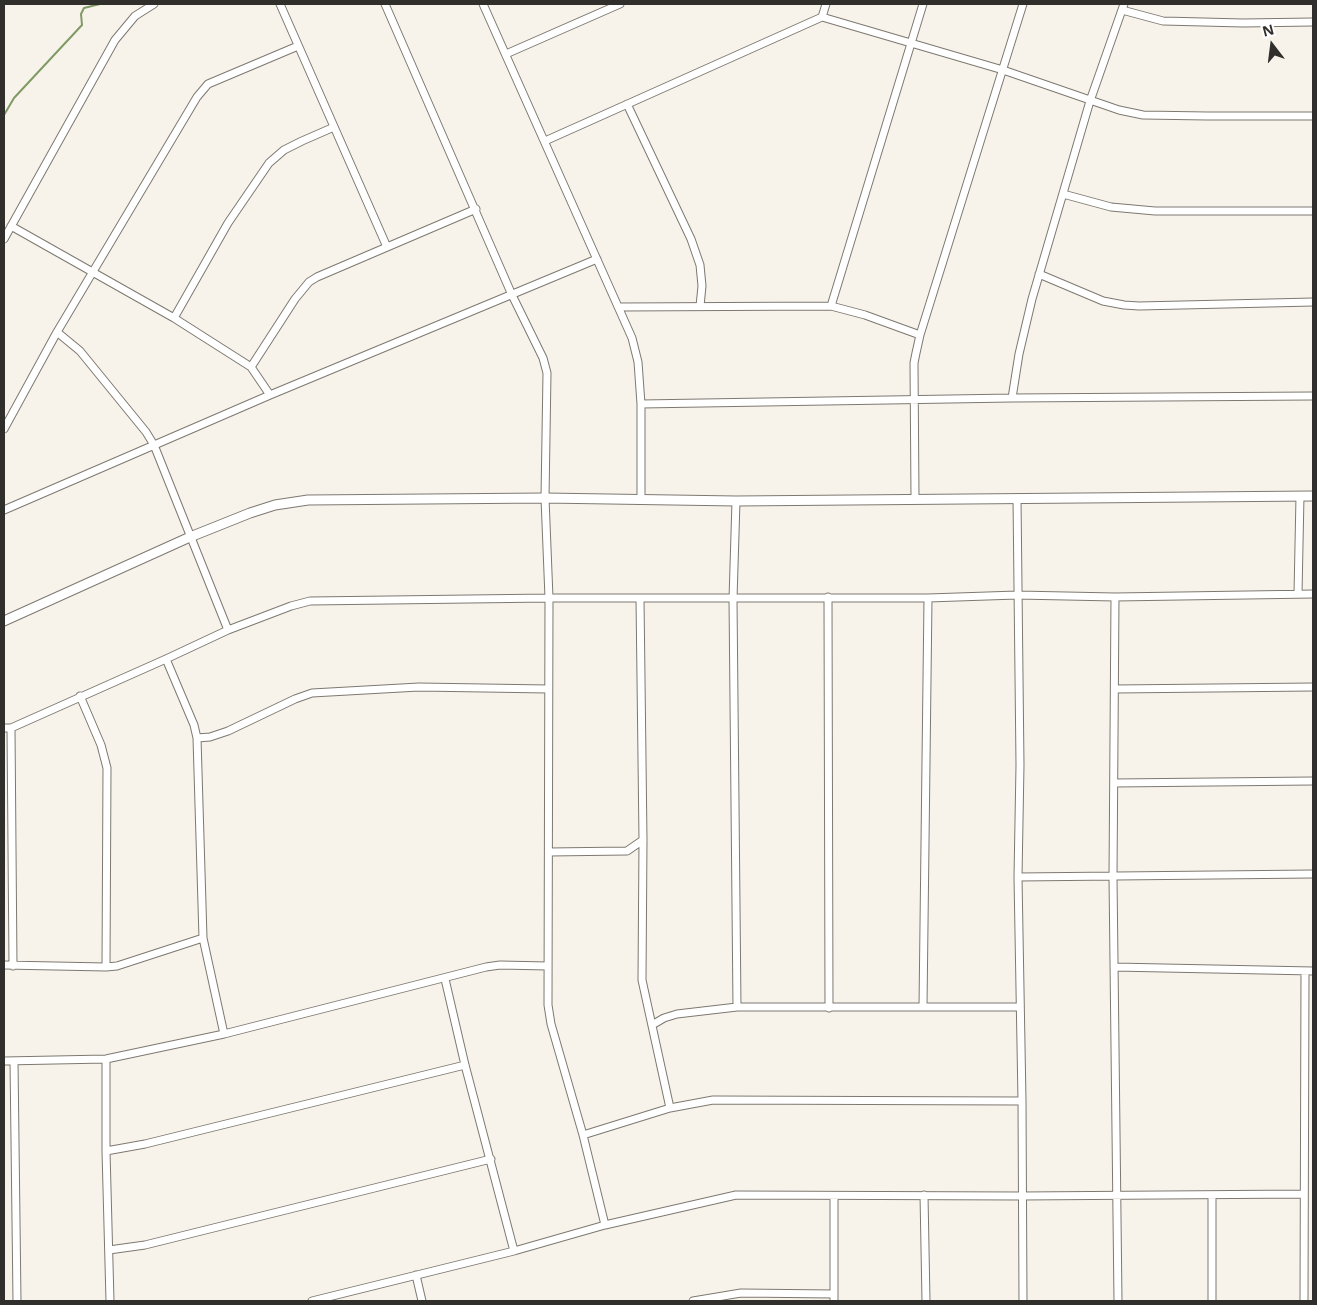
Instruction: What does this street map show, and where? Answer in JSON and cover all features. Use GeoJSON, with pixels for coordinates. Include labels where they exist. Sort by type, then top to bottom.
{"type":"FeatureCollection","features":[{"type":"Feature","properties":{"kind":"street"},"geometry":{"type":"LineString","coordinates":[[4,239],[115,40],[134,16],[154,4]]}},
{"type":"Feature","properties":{"kind":"street"},"geometry":{"type":"LineString","coordinates":[[280,4],[388,247]]}},
{"type":"Feature","properties":{"kind":"street"},"geometry":{"type":"LineString","coordinates":[[386,4],[512,295],[543,358],[547,373],[545,498],[549,598],[549,1016],[583,1135],[605,1225]]}},
{"type":"Feature","properties":{"kind":"street"},"geometry":{"type":"LineString","coordinates":[[483,4],[620,307],[632,338],[638,362],[641,404],[641,500]]}},
{"type":"Feature","properties":{"kind":"street"},"geometry":{"type":"LineString","coordinates":[[506,54],[620,4]]}},
{"type":"Feature","properties":{"kind":"street"},"geometry":{"type":"LineString","coordinates":[[822,17],[826,4]]}},
{"type":"Feature","properties":{"kind":"street"},"geometry":{"type":"LineString","coordinates":[[831,306],[923,4]]}},
{"type":"Feature","properties":{"kind":"street"},"geometry":{"type":"LineString","coordinates":[[915,498],[914,363],[920,335],[1023,4]]}},
{"type":"Feature","properties":{"kind":"street"},"geometry":{"type":"LineString","coordinates":[[1012,398],[1024,327],[1039,274],[1090,102],[1123,7],[1163,20],[1243,23],[1313,22]]}},
{"type":"Feature","properties":{"kind":"street"},"geometry":{"type":"LineString","coordinates":[[544,141],[802,24],[822,17],[1003,70],[1090,102],[1119,110],[1143,114],[1207,116],[1313,116]]}},
{"type":"Feature","properties":{"kind":"street"},"geometry":{"type":"LineString","coordinates":[[4,428],[57,332],[203,90],[208,84],[298,46]]}},
{"type":"Feature","properties":{"kind":"street"},"geometry":{"type":"LineString","coordinates":[[627,104],[694,248],[700,265],[702,286],[700,306]]}},
{"type":"Feature","properties":{"kind":"street"},"geometry":{"type":"LineString","coordinates":[[174,318],[228,223],[269,163],[284,150],[302,140],[334,128]]}},
{"type":"Feature","properties":{"kind":"street"},"geometry":{"type":"LineString","coordinates":[[1063,194],[1111,207],[1155,211],[1313,211]]}},
{"type":"Feature","properties":{"kind":"street"},"geometry":{"type":"LineString","coordinates":[[251,367],[304,286],[317,277],[476,209]]}},
{"type":"Feature","properties":{"kind":"street"},"geometry":{"type":"LineString","coordinates":[[11,226],[174,318],[251,367],[270,394]]}},
{"type":"Feature","properties":{"kind":"street"},"geometry":{"type":"LineString","coordinates":[[4,510],[270,394],[512,295],[597,258]]}},
{"type":"Feature","properties":{"kind":"street"},"geometry":{"type":"LineString","coordinates":[[1039,274],[1103,301],[1124,305],[1313,302]]}},
{"type":"Feature","properties":{"kind":"street"},"geometry":{"type":"LineString","coordinates":[[620,307],[831,306],[865,315],[920,335]]}},
{"type":"Feature","properties":{"kind":"street"},"geometry":{"type":"LineString","coordinates":[[57,332],[80,352],[146,432],[154,445],[228,630]]}},
{"type":"Feature","properties":{"kind":"street"},"geometry":{"type":"LineString","coordinates":[[641,404],[1012,398],[1313,396]]}},
{"type":"Feature","properties":{"kind":"street"},"geometry":{"type":"LineString","coordinates":[[1298,594],[1300,496]]}},
{"type":"Feature","properties":{"kind":"street"},"geometry":{"type":"LineString","coordinates":[[4,621],[250,512],[275,505],[308,500],[545,498],[736,501],[1313,496]]}},
{"type":"Feature","properties":{"kind":"street"},"geometry":{"type":"LineString","coordinates":[[1017,498],[1020,765],[1018,877],[1023,1301]]}},
{"type":"Feature","properties":{"kind":"street"},"geometry":{"type":"LineString","coordinates":[[736,501],[733,599],[737,1007]]}},
{"type":"Feature","properties":{"kind":"street"},"geometry":{"type":"LineString","coordinates":[[13,966],[7,728],[228,630],[291,606],[310,601],[549,598],[928,598],[1018,595],[1115,597],[1313,594]]}},
{"type":"Feature","properties":{"kind":"street"},"geometry":{"type":"LineString","coordinates":[[828,597],[829,1008]]}},
{"type":"Feature","properties":{"kind":"street"},"geometry":{"type":"LineString","coordinates":[[1115,597],[1113,877],[1118,1301]]}},
{"type":"Feature","properties":{"kind":"street"},"geometry":{"type":"LineString","coordinates":[[640,598],[643,840],[642,980],[670,1108]]}},
{"type":"Feature","properties":{"kind":"street"},"geometry":{"type":"LineString","coordinates":[[924,1007],[928,598]]}},
{"type":"Feature","properties":{"kind":"street"},"geometry":{"type":"LineString","coordinates":[[166,659],[194,724],[197,738],[203,938],[224,1034]]}},
{"type":"Feature","properties":{"kind":"street"},"geometry":{"type":"LineString","coordinates":[[197,738],[210,737],[228,731],[295,699],[312,693],[419,687],[548,689]]}},
{"type":"Feature","properties":{"kind":"street"},"geometry":{"type":"LineString","coordinates":[[1115,689],[1313,688]]}},
{"type":"Feature","properties":{"kind":"street"},"geometry":{"type":"LineString","coordinates":[[80,696],[101,745],[107,768],[106,967]]}},
{"type":"Feature","properties":{"kind":"street"},"geometry":{"type":"LineString","coordinates":[[1114,783],[1313,781]]}},
{"type":"Feature","properties":{"kind":"street"},"geometry":{"type":"LineString","coordinates":[[549,852],[627,851],[643,840]]}},
{"type":"Feature","properties":{"kind":"street"},"geometry":{"type":"LineString","coordinates":[[1018,877],[1313,874]]}},
{"type":"Feature","properties":{"kind":"street"},"geometry":{"type":"LineString","coordinates":[[4,966],[117,966],[203,938]]}},
{"type":"Feature","properties":{"kind":"street"},"geometry":{"type":"LineString","coordinates":[[4,1061],[106,1059],[224,1034],[486,967],[548,966]]}},
{"type":"Feature","properties":{"kind":"street"},"geometry":{"type":"LineString","coordinates":[[1114,968],[1313,971]]}},
{"type":"Feature","properties":{"kind":"street"},"geometry":{"type":"LineString","coordinates":[[1304,1301],[1305,971]]}},
{"type":"Feature","properties":{"kind":"street"},"geometry":{"type":"LineString","coordinates":[[445,979],[465,1065],[514,1251]]}},
{"type":"Feature","properties":{"kind":"street"},"geometry":{"type":"LineString","coordinates":[[652,1025],[664,1018],[678,1014],[737,1007],[1019,1007]]}},
{"type":"Feature","properties":{"kind":"street"},"geometry":{"type":"LineString","coordinates":[[106,1059],[106,1151],[110,1301]]}},
{"type":"Feature","properties":{"kind":"street"},"geometry":{"type":"LineString","coordinates":[[14,1061],[16,1301]]}},
{"type":"Feature","properties":{"kind":"street"},"geometry":{"type":"LineString","coordinates":[[106,1151],[145,1144],[465,1065]]}},
{"type":"Feature","properties":{"kind":"street"},"geometry":{"type":"LineString","coordinates":[[583,1135],[670,1108],[713,1100],[1022,1101]]}},
{"type":"Feature","properties":{"kind":"street"},"geometry":{"type":"LineString","coordinates":[[109,1250],[145,1245],[491,1159]]}},
{"type":"Feature","properties":{"kind":"street"},"geometry":{"type":"LineString","coordinates":[[312,1301],[514,1251],[605,1225],[728,1196],[1304,1194]]}},
{"type":"Feature","properties":{"kind":"street"},"geometry":{"type":"LineString","coordinates":[[924,1195],[926,1301]]}},
{"type":"Feature","properties":{"kind":"street"},"geometry":{"type":"LineString","coordinates":[[1212,1195],[1212,1301]]}},
{"type":"Feature","properties":{"kind":"street"},"geometry":{"type":"LineString","coordinates":[[694,1301],[741,1297],[834,1298],[834,1196]]}},
{"type":"Feature","properties":{"kind":"street"},"geometry":{"type":"LineString","coordinates":[[416,1275],[422,1301]]}},
{"type":"Feature","properties":{"kind":"waterway"},"geometry":{"type":"LineString","coordinates":[[4,115],[14,98],[82,25],[81,14],[84,8],[100,4]]}}]}
